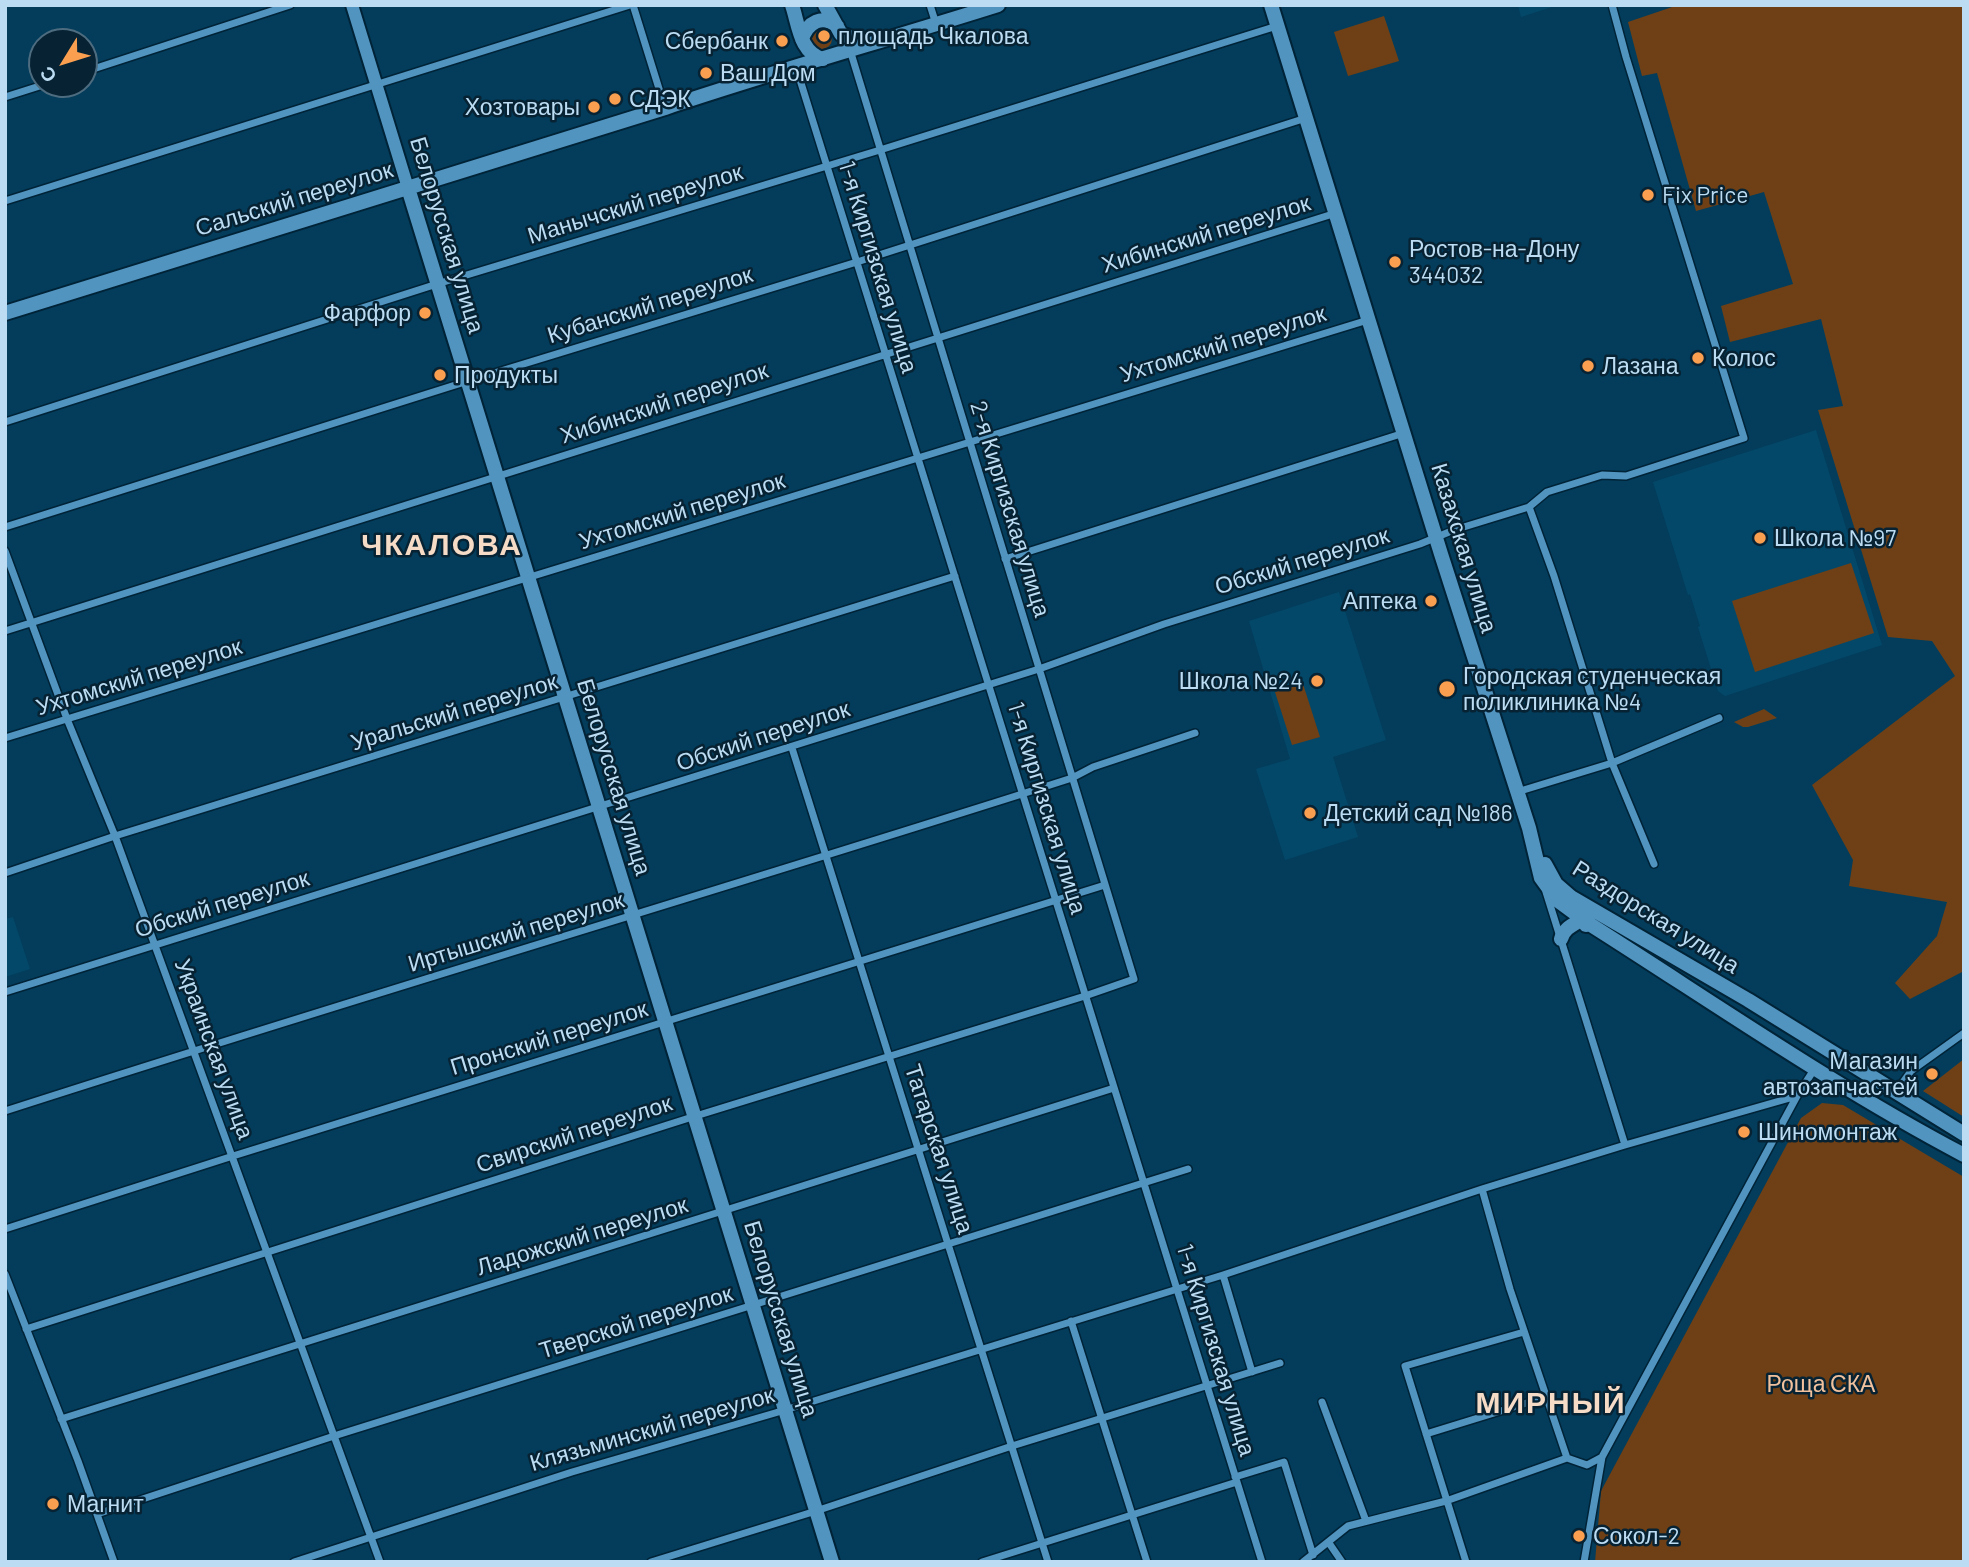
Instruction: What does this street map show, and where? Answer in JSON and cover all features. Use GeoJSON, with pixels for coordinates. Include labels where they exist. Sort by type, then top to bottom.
{"type":"FeatureCollection","features":[{"type":"Feature","properties":{"kind":"main road"},"geometry":{"type":"LineString","coordinates":[[792,5],[803,41],[811,55],[827,58],[840,47],[840,31],[825,5]]}},
{"type":"Feature","properties":{"kind":"main road","name":"Сальский переулок"},"geometry":{"type":"LineString","coordinates":[[5,313],[665,108],[779,70],[827,58],[998,5]]}},
{"type":"Feature","properties":{"kind":"main road","name":"Казахская улица"},"geometry":{"type":"LineString","coordinates":[[1271,5],[1529,828],[1541,877]]}},
{"type":"Feature","properties":{"kind":"main road"},"geometry":{"type":"LineString","coordinates":[[779,70],[797,54],[807,27],[815,21],[825,20],[840,31],[870,44]]}},
{"type":"Feature","properties":{"kind":"main road","name":"Белорусская улица"},"geometry":{"type":"LineString","coordinates":[[408,188],[832,1562]]}},
{"type":"Feature","properties":{"kind":"main road","name":"Раздорская улица"},"geometry":{"type":"LineString","coordinates":[[1529,828],[1550,876],[1564,892],[1748,1000],[1964,1134]]}},
{"type":"Feature","properties":{"kind":"main road","name":"Раздорская улица"},"geometry":{"type":"LineString","coordinates":[[1541,877],[1557,900],[1586,922],[1815,1068],[1964,1155]]}},
{"type":"Feature","properties":{"kind":"main road"},"geometry":{"type":"LineString","coordinates":[[1561,939],[1565,930],[1586,922]]}},
{"type":"Feature","properties":{"kind":"main road","name":"Раздорская улица"},"geometry":{"type":"LineString","coordinates":[[1737,1018],[1748,1000]]}},
{"type":"Feature","properties":{"kind":"main road"},"geometry":{"type":"LineString","coordinates":[[1885,1110],[1895,1092]]}},
{"type":"Feature","properties":{"kind":"street"},"geometry":{"type":"LineString","coordinates":[[98,67],[290,5]]}},
{"type":"Feature","properties":{"kind":"street","name":"Белорусская улица"},"geometry":{"type":"LineString","coordinates":[[352,5],[408,188]]}},
{"type":"Feature","properties":{"kind":"street"},"geometry":{"type":"LineString","coordinates":[[5,201],[631,5],[665,108]]}},
{"type":"Feature","properties":{"kind":"street"},"geometry":{"type":"LineString","coordinates":[[930,5],[936,25]]}},
{"type":"Feature","properties":{"kind":"street","name":"Обский переулок"},"geometry":{"type":"LineString","coordinates":[[5,992],[1039,669],[1164,624],[1529,507],[1547,492],[1602,475],[1626,476],[1744,438],[1612,5]]}},
{"type":"Feature","properties":{"kind":"street","name":"Манычский переулок"},"geometry":{"type":"LineString","coordinates":[[5,422],[438,284],[1277,26]]}},
{"type":"Feature","properties":{"kind":"street","name":"2-я Киргизская улица"},"geometry":{"type":"LineString","coordinates":[[850,50],[1134,979]]}},
{"type":"Feature","properties":{"kind":"street","name":"1-я Киргизская улица"},"geometry":{"type":"LineString","coordinates":[[796,66],[1262,1562]]}},
{"type":"Feature","properties":{"kind":"street"},"geometry":{"type":"LineString","coordinates":[[5,97],[28,90]]}},
{"type":"Feature","properties":{"kind":"street","name":"Кубанский переулок"},"geometry":{"type":"LineString","coordinates":[[5,527],[468,380],[856,262],[1306,118]]}},
{"type":"Feature","properties":{"kind":"street","name":"Хибинский переулок"},"geometry":{"type":"LineString","coordinates":[[5,631],[1336,214]]}},
{"type":"Feature","properties":{"kind":"street","name":"Ухтомский переулок"},"geometry":{"type":"LineString","coordinates":[[5,738],[1369,320]]}},
{"type":"Feature","properties":{"kind":"street"},"geometry":{"type":"LineString","coordinates":[[1005,559],[1404,433]]}},
{"type":"Feature","properties":{"kind":"street"},"geometry":{"type":"LineString","coordinates":[[1529,507],[1555,576],[1612,763],[1654,864]]}},
{"type":"Feature","properties":{"kind":"street","name":"Украинская улица"},"geometry":{"type":"LineString","coordinates":[[5,551],[67,719],[115,836],[380,1562]]}},
{"type":"Feature","properties":{"kind":"street","name":"Уральский переулок"},"geometry":{"type":"LineString","coordinates":[[5,873],[115,836],[955,576]]}},
{"type":"Feature","properties":{"kind":"street"},"geometry":{"type":"LineString","coordinates":[[1516,792],[1612,763],[1719,718]]}},
{"type":"Feature","properties":{"kind":"street","name":"Иртышский переулок"},"geometry":{"type":"LineString","coordinates":[[5,1111],[1022,794],[1195,733]]}},
{"type":"Feature","properties":{"kind":"street","name":"Татарская улица"},"geometry":{"type":"LineString","coordinates":[[792,748],[1048,1562]]}},
{"type":"Feature","properties":{"kind":"street","name":"Казахская улица"},"geometry":{"type":"LineString","coordinates":[[1541,877],[1625,1145]]}},
{"type":"Feature","properties":{"kind":"street","name":"Пронский переулок"},"geometry":{"type":"LineString","coordinates":[[5,1229],[1105,885]]}},
{"type":"Feature","properties":{"kind":"street","name":"Свирский переулок"},"geometry":{"type":"LineString","coordinates":[[26,1329],[1134,979]]}},
{"type":"Feature","properties":{"kind":"street"},"geometry":{"type":"LineString","coordinates":[[1895,1092],[1911,1070],[1964,1033]]}},
{"type":"Feature","properties":{"kind":"street"},"geometry":{"type":"LineString","coordinates":[[1584,1562],[1602,1457],[1797,1096],[1815,1068]]}},
{"type":"Feature","properties":{"kind":"street","name":"Ладожский переулок"},"geometry":{"type":"LineString","coordinates":[[61,1419],[1114,1088]]}},
{"type":"Feature","properties":{"kind":"street","name":"Клязьминский переулок"},"geometry":{"type":"LineString","coordinates":[[294,1562],[572,1472],[785,1410],[1223,1275],[1482,1189],[1797,1096]]}},
{"type":"Feature","properties":{"kind":"street","name":"Тверской переулок"},"geometry":{"type":"LineString","coordinates":[[97,1514],[334,1436],[1188,1169]]}},
{"type":"Feature","properties":{"kind":"street"},"geometry":{"type":"LineString","coordinates":[[1482,1189],[1524,1332],[1567,1458]]}},
{"type":"Feature","properties":{"kind":"street"},"geometry":{"type":"LineString","coordinates":[[5,1274],[114,1562]]}},
{"type":"Feature","properties":{"kind":"street"},"geometry":{"type":"LineString","coordinates":[[1223,1275],[1252,1372]]}},
{"type":"Feature","properties":{"kind":"street"},"geometry":{"type":"LineString","coordinates":[[1071,1321],[1147,1562]]}},
{"type":"Feature","properties":{"kind":"street"},"geometry":{"type":"LineString","coordinates":[[1466,1562],[1405,1366],[1524,1332]]}},
{"type":"Feature","properties":{"kind":"street"},"geometry":{"type":"LineString","coordinates":[[651,1562],[1280,1363]]}},
{"type":"Feature","properties":{"kind":"street"},"geometry":{"type":"LineString","coordinates":[[1426,1434],[1546,1397]]}},
{"type":"Feature","properties":{"kind":"street"},"geometry":{"type":"LineString","coordinates":[[1322,1402],[1366,1521]]}},
{"type":"Feature","properties":{"kind":"street"},"geometry":{"type":"LineString","coordinates":[[1304,1562],[1348,1526],[1446,1501],[1567,1458],[1587,1465],[1602,1457]]}},
{"type":"Feature","properties":{"kind":"street"},"geometry":{"type":"LineString","coordinates":[[982,1562],[1132,1515],[1284,1462],[1313,1555]]}},
{"type":"Feature","properties":{"kind":"street"},"geometry":{"type":"LineString","coordinates":[[1329,1543],[1342,1562]]}},
{"type":"Feature","properties":{"kind":"shaded area"},"geometry":{"type":"Polygon","coordinates":[[[1518,5],[1558,5],[1521,17],[1518,5]]]}},
{"type":"Feature","properties":{"kind":"shaded area","name":"Школа №97"},"geometry":{"type":"Polygon","coordinates":[[[1816,430],[1882,645],[1725,696],[1718,691],[1698,627],[1700,626],[1653,482],[1816,430]]]}},
{"type":"Feature","properties":{"kind":"shaded area","name":"Школа №24"},"geometry":{"type":"Polygon","coordinates":[[[1339,592],[1386,740],[1333,757],[1358,837],[1285,860],[1256,769],[1290,759],[1249,621],[1339,592]]]}},
{"type":"Feature","properties":{"kind":"shaded area"},"geometry":{"type":"Polygon","coordinates":[[[13,917],[30,969],[5,977],[5,919],[13,917]]]}},
{"type":"Feature","properties":{"kind":"green space"},"geometry":{"type":"Polygon","coordinates":[[[1678,5],[1964,5],[1964,971],[1910,999],[1895,983],[1937,936],[1947,902],[1849,886],[1853,860],[1812,785],[1955,676],[1932,641],[1888,637],[1818,410],[1843,406],[1821,319],[1730,342],[1721,306],[1793,284],[1764,192],[1696,211],[1657,73],[1642,76],[1628,22],[1678,5]]]}},
{"type":"Feature","properties":{"kind":"green space"},"geometry":{"type":"Polygon","coordinates":[[[1384,16],[1399,61],[1348,76],[1334,32],[1384,16]]]}},
{"type":"Feature","properties":{"kind":"green space"},"geometry":{"type":"Polygon","coordinates":[[[822,29],[829,32],[832,39],[829,46],[822,49],[815,46],[812,39],[815,32],[822,29]]]}},
{"type":"Feature","properties":{"kind":"green space"},"geometry":{"type":"Polygon","coordinates":[[[1851,563],[1874,633],[1755,672],[1732,601],[1851,563]]]}},
{"type":"Feature","properties":{"kind":"green space"},"geometry":{"type":"Polygon","coordinates":[[[1303,684],[1320,737],[1292,745],[1275,692],[1303,684]]]}},
{"type":"Feature","properties":{"kind":"green space"},"geometry":{"type":"Polygon","coordinates":[[[1764,709],[1777,718],[1748,727],[1734,722],[1764,709]]]}},
{"type":"Feature","properties":{"kind":"green space"},"geometry":{"type":"Polygon","coordinates":[[[1964,1059],[1964,1117],[1923,1091],[1964,1059]]]}},
{"type":"Feature","properties":{"kind":"green space","name":"Роща СКА"},"geometry":{"type":"Polygon","coordinates":[[[1822,1103],[1843,1105],[1964,1177],[1964,1562],[1595,1562],[1601,1491],[1801,1118],[1822,1103]]]}},
{"type":"Feature","properties":{"kind":"place","name":"площадь Чкалова"},"geometry":{"type":"Point","coordinates":[824,36]}},
{"type":"Feature","properties":{"kind":"place","name":"Сбербанк"},"geometry":{"type":"Point","coordinates":[782,41]}},
{"type":"Feature","properties":{"kind":"place","name":"Ваш Дом"},"geometry":{"type":"Point","coordinates":[706,73]}},
{"type":"Feature","properties":{"kind":"place","name":"СДЭК"},"geometry":{"type":"Point","coordinates":[615,99]}},
{"type":"Feature","properties":{"kind":"place","name":"Хозтовары"},"geometry":{"type":"Point","coordinates":[594,107]}},
{"type":"Feature","properties":{"kind":"place","name":"Fix Price"},"geometry":{"type":"Point","coordinates":[1648,195]}},
{"type":"Feature","properties":{"kind":"place","name":"Ростов-на-Дону 344032"},"geometry":{"type":"Point","coordinates":[1395,262]}},
{"type":"Feature","properties":{"kind":"place","name":"Фарфор"},"geometry":{"type":"Point","coordinates":[425,313]}},
{"type":"Feature","properties":{"kind":"place","name":"Колос"},"geometry":{"type":"Point","coordinates":[1698,358]}},
{"type":"Feature","properties":{"kind":"place","name":"Лазана"},"geometry":{"type":"Point","coordinates":[1588,366]}},
{"type":"Feature","properties":{"kind":"place","name":"Продукты"},"geometry":{"type":"Point","coordinates":[440,375]}},
{"type":"Feature","properties":{"kind":"place","name":"Школа №97"},"geometry":{"type":"Point","coordinates":[1760,538]}},
{"type":"Feature","properties":{"kind":"place","name":"Аптека"},"geometry":{"type":"Point","coordinates":[1431,601]}},
{"type":"Feature","properties":{"kind":"place","name":"Школа №24"},"geometry":{"type":"Point","coordinates":[1317,681]}},
{"type":"Feature","properties":{"kind":"place","name":"Городская студенческая поликлиника №4"},"geometry":{"type":"Point","coordinates":[1447,689]}},
{"type":"Feature","properties":{"kind":"place","name":"Детский сад №186"},"geometry":{"type":"Point","coordinates":[1310,813]}},
{"type":"Feature","properties":{"kind":"place","name":"Магазин автозапчастей"},"geometry":{"type":"Point","coordinates":[1932,1074]}},
{"type":"Feature","properties":{"kind":"place","name":"Шиномонтаж"},"geometry":{"type":"Point","coordinates":[1744,1132]}},
{"type":"Feature","properties":{"kind":"place","name":"Магнит"},"geometry":{"type":"Point","coordinates":[53,1504]}},
{"type":"Feature","properties":{"kind":"place","name":"Сокол-2"},"geometry":{"type":"Point","coordinates":[1579,1536]}},
{"type":"Feature","properties":{"kind":"district","name":"ЧКАЛОВА"},"geometry":{"type":"Point","coordinates":[442,545]}},
{"type":"Feature","properties":{"kind":"district","name":"МИРНЫЙ"},"geometry":{"type":"Point","coordinates":[1551,1403]}}]}
